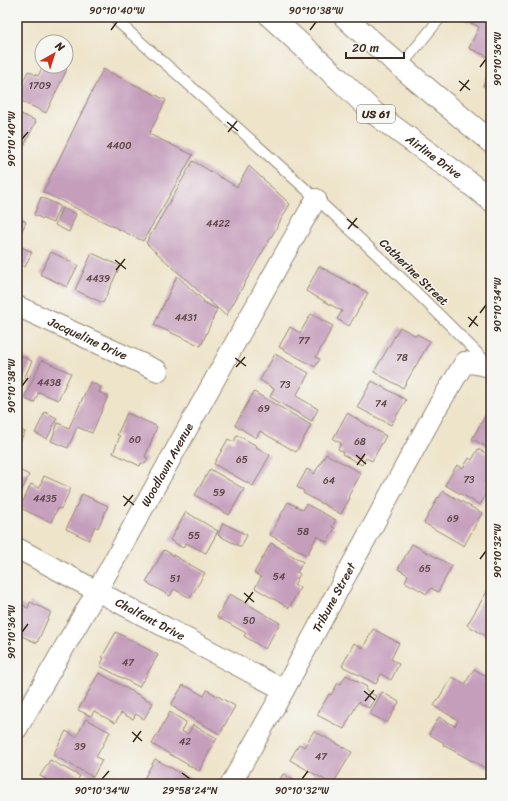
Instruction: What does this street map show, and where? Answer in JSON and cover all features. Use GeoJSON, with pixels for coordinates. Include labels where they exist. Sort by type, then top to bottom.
{"type":"FeatureCollection","features":[{"type":"Feature","properties":{"kind":"highway","name":"Airline Drive"},"geometry":{"type":"LineString","coordinates":[[271,17],[374,113],[491,200]]}},
{"type":"Feature","properties":{"kind":"highway"},"geometry":{"type":"LineString","coordinates":[[345,17],[365,36],[491,142]]}},
{"type":"Feature","properties":{"kind":"street","name":"Woodlawn Avenue"},"geometry":{"type":"LineString","coordinates":[[17,729],[97,591],[316,199]]}},
{"type":"Feature","properties":{"kind":"street","name":"Jacqueline Drive"},"geometry":{"type":"LineString","coordinates":[[17,306],[158,371]]}},
{"type":"Feature","properties":{"kind":"street","name":"Tribune Street"},"geometry":{"type":"LineString","coordinates":[[231,784],[284,690],[435,411],[465,362],[491,367]]}},
{"type":"Feature","properties":{"kind":"street","name":"Chalfant Drive"},"geometry":{"type":"LineString","coordinates":[[17,548],[284,690]]}},
{"type":"Feature","properties":{"kind":"lane"},"geometry":{"type":"LineString","coordinates":[[401,66],[441,17]]}},
{"type":"Feature","properties":{"kind":"lane","name":"Catherine Street"},"geometry":{"type":"LineString","coordinates":[[117,21],[410,285],[491,367]]}},
{"type":"Feature","properties":{"kind":"building"},"geometry":{"type":"Polygon","coordinates":[[[491,17],[491,58],[469,48],[479,27],[461,18],[491,17]]]}},
{"type":"Feature","properties":{"kind":"building"},"geometry":{"type":"Polygon","coordinates":[[[491,68],[491,89],[483,86],[491,68]]]}},
{"type":"Feature","properties":{"kind":"building"},"geometry":{"type":"Polygon","coordinates":[[[103,69],[166,100],[149,134],[193,155],[143,241],[43,192],[103,69]]]}},
{"type":"Feature","properties":{"kind":"building"},"geometry":{"type":"Polygon","coordinates":[[[28,71],[38,76],[39,74],[65,74],[46,113],[17,99],[17,94],[28,71]]]}},
{"type":"Feature","properties":{"kind":"building"},"geometry":{"type":"Polygon","coordinates":[[[17,112],[36,121],[17,161],[17,112]]]}},
{"type":"Feature","properties":{"kind":"building"},"geometry":{"type":"Polygon","coordinates":[[[193,161],[237,187],[249,166],[290,204],[226,316],[146,243],[193,161]]]}},
{"type":"Feature","properties":{"kind":"building"},"geometry":{"type":"Polygon","coordinates":[[[41,197],[60,206],[53,223],[34,215],[41,197]]]}},
{"type":"Feature","properties":{"kind":"building"},"geometry":{"type":"Polygon","coordinates":[[[62,208],[76,214],[69,232],[55,225],[62,208]]]}},
{"type":"Feature","properties":{"kind":"building"},"geometry":{"type":"Polygon","coordinates":[[[17,217],[26,222],[17,242],[17,217]]]}},
{"type":"Feature","properties":{"kind":"building"},"geometry":{"type":"Polygon","coordinates":[[[17,245],[32,252],[25,267],[17,263],[17,245]]]}},
{"type":"Feature","properties":{"kind":"building"},"geometry":{"type":"Polygon","coordinates":[[[51,252],[78,265],[67,287],[40,274],[51,252]]]}},
{"type":"Feature","properties":{"kind":"building"},"geometry":{"type":"Polygon","coordinates":[[[92,253],[120,266],[103,303],[75,290],[92,253]]]}},
{"type":"Feature","properties":{"kind":"building"},"geometry":{"type":"Polygon","coordinates":[[[319,266],[368,293],[349,326],[337,319],[342,311],[306,291],[319,266]]]}},
{"type":"Feature","properties":{"kind":"building"},"geometry":{"type":"Polygon","coordinates":[[[177,276],[204,301],[203,302],[217,309],[201,346],[154,325],[177,276]]]}},
{"type":"Feature","properties":{"kind":"building"},"geometry":{"type":"Polygon","coordinates":[[[311,314],[333,326],[316,357],[320,359],[315,367],[279,347],[290,327],[300,333],[311,314]]]}},
{"type":"Feature","properties":{"kind":"building"},"geometry":{"type":"Polygon","coordinates":[[[400,327],[416,336],[417,334],[430,341],[403,388],[374,372],[400,327]]]}},
{"type":"Feature","properties":{"kind":"building"},"geometry":{"type":"Polygon","coordinates":[[[17,354],[32,361],[23,381],[17,379],[17,354]]]}},
{"type":"Feature","properties":{"kind":"building"},"geometry":{"type":"Polygon","coordinates":[[[275,354],[309,373],[296,396],[318,409],[312,421],[270,397],[274,389],[260,380],[275,354]]]}},
{"type":"Feature","properties":{"kind":"building"},"geometry":{"type":"Polygon","coordinates":[[[42,360],[71,373],[58,400],[39,392],[34,403],[24,398],[42,360]]]}},
{"type":"Feature","properties":{"kind":"building"},"geometry":{"type":"Polygon","coordinates":[[[372,381],[406,400],[391,425],[357,407],[372,381]]]}},
{"type":"Feature","properties":{"kind":"building"},"geometry":{"type":"Polygon","coordinates":[[[90,382],[101,387],[99,392],[108,396],[92,433],[77,427],[68,448],[51,441],[58,423],[69,428],[90,382]]]}},
{"type":"Feature","properties":{"kind":"building"},"geometry":{"type":"Polygon","coordinates":[[[254,392],[311,425],[296,452],[260,431],[256,438],[235,425],[254,392]]]}},
{"type":"Feature","properties":{"kind":"building"},"geometry":{"type":"Polygon","coordinates":[[[488,411],[491,413],[491,449],[472,439],[488,411]]]}},
{"type":"Feature","properties":{"kind":"building"},"geometry":{"type":"Polygon","coordinates":[[[45,412],[57,418],[47,439],[35,433],[45,412]]]}},
{"type":"Feature","properties":{"kind":"building"},"geometry":{"type":"Polygon","coordinates":[[[127,413],[157,427],[145,457],[148,458],[145,464],[141,463],[140,466],[113,453],[120,436],[117,435],[127,413]]]}},
{"type":"Feature","properties":{"kind":"building"},"geometry":{"type":"Polygon","coordinates":[[[347,413],[386,436],[372,461],[366,458],[362,465],[342,454],[343,452],[338,449],[341,443],[333,439],[347,413]]]}},
{"type":"Feature","properties":{"kind":"building"},"geometry":{"type":"Polygon","coordinates":[[[17,428],[25,432],[17,447],[17,428]]]}},
{"type":"Feature","properties":{"kind":"building"},"geometry":{"type":"Polygon","coordinates":[[[237,435],[270,455],[253,486],[214,464],[228,439],[234,442],[237,435]]]}},
{"type":"Feature","properties":{"kind":"building"},"geometry":{"type":"Polygon","coordinates":[[[478,449],[491,456],[491,475],[486,483],[491,486],[480,505],[445,485],[457,465],[463,468],[469,458],[472,460],[478,449]]]}},
{"type":"Feature","properties":{"kind":"building"},"geometry":{"type":"Polygon","coordinates":[[[326,454],[361,473],[341,514],[303,493],[304,491],[297,487],[307,469],[314,474],[326,454]]]}},
{"type":"Feature","properties":{"kind":"building"},"geometry":{"type":"Polygon","coordinates":[[[17,469],[29,475],[17,501],[17,469]]]}},
{"type":"Feature","properties":{"kind":"building"},"geometry":{"type":"Polygon","coordinates":[[[210,469],[244,489],[229,515],[195,495],[210,469]]]}},
{"type":"Feature","properties":{"kind":"building"},"geometry":{"type":"Polygon","coordinates":[[[44,476],[71,488],[61,509],[58,508],[51,522],[20,508],[31,484],[39,488],[44,476]]]}},
{"type":"Feature","properties":{"kind":"building"},"geometry":{"type":"Polygon","coordinates":[[[443,491],[482,513],[464,546],[424,523],[438,497],[439,498],[443,491]]]}},
{"type":"Feature","properties":{"kind":"building"},"geometry":{"type":"Polygon","coordinates":[[[82,494],[108,506],[98,528],[95,526],[89,540],[66,529],[82,494]]]}},
{"type":"Feature","properties":{"kind":"building"},"geometry":{"type":"Polygon","coordinates":[[[288,502],[303,510],[306,504],[336,520],[332,527],[335,528],[327,542],[317,536],[307,555],[270,535],[288,502]]]}},
{"type":"Feature","properties":{"kind":"building"},"geometry":{"type":"Polygon","coordinates":[[[186,512],[218,531],[206,553],[186,543],[183,548],[170,540],[186,512]]]}},
{"type":"Feature","properties":{"kind":"building"},"geometry":{"type":"Polygon","coordinates":[[[223,523],[247,535],[241,547],[218,535],[223,523]]]}},
{"type":"Feature","properties":{"kind":"building"},"geometry":{"type":"Polygon","coordinates":[[[271,543],[303,562],[297,572],[300,574],[294,585],[300,588],[289,608],[255,588],[261,577],[254,573],[271,543]]]}},
{"type":"Feature","properties":{"kind":"building"},"geometry":{"type":"Polygon","coordinates":[[[412,544],[452,566],[438,592],[431,588],[427,594],[405,582],[408,575],[398,569],[412,544]]]}},
{"type":"Feature","properties":{"kind":"building"},"geometry":{"type":"Polygon","coordinates":[[[164,550],[205,573],[190,598],[174,589],[170,596],[146,582],[164,550]]]}},
{"type":"Feature","properties":{"kind":"building"},"geometry":{"type":"Polygon","coordinates":[[[491,585],[491,639],[467,625],[491,585]]]}},
{"type":"Feature","properties":{"kind":"building"},"geometry":{"type":"Polygon","coordinates":[[[230,594],[280,623],[265,649],[244,636],[246,633],[217,617],[230,594]]]}},
{"type":"Feature","properties":{"kind":"building"},"geometry":{"type":"Polygon","coordinates":[[[30,602],[51,612],[37,643],[17,634],[17,605],[18,603],[28,608],[30,602]]]}},
{"type":"Feature","properties":{"kind":"building"},"geometry":{"type":"Polygon","coordinates":[[[373,629],[399,643],[391,659],[399,664],[391,680],[381,674],[376,684],[342,666],[354,643],[363,648],[373,629]]]}},
{"type":"Feature","properties":{"kind":"building"},"geometry":{"type":"Polygon","coordinates":[[[116,632],[158,655],[139,687],[100,666],[104,658],[102,657],[116,632]]]}},
{"type":"Feature","properties":{"kind":"building"},"geometry":{"type":"Polygon","coordinates":[[[474,669],[491,679],[491,762],[487,769],[443,745],[444,743],[429,734],[439,717],[455,726],[458,720],[434,706],[452,677],[465,684],[474,669]]]}},
{"type":"Feature","properties":{"kind":"building"},"geometry":{"type":"Polygon","coordinates":[[[99,673],[153,703],[144,719],[136,714],[133,719],[121,713],[115,723],[94,711],[91,716],[78,710],[99,673]]]}},
{"type":"Feature","properties":{"kind":"building"},"geometry":{"type":"Polygon","coordinates":[[[346,675],[367,687],[365,690],[376,696],[369,708],[358,702],[344,729],[317,715],[329,694],[331,695],[338,683],[341,684],[346,675]]]}},
{"type":"Feature","properties":{"kind":"building"},"geometry":{"type":"Polygon","coordinates":[[[183,685],[204,696],[207,690],[235,706],[220,734],[171,705],[183,685]]]}},
{"type":"Feature","properties":{"kind":"building"},"geometry":{"type":"Polygon","coordinates":[[[382,692],[399,702],[387,723],[370,714],[382,692]]]}},
{"type":"Feature","properties":{"kind":"building"},"geometry":{"type":"Polygon","coordinates":[[[170,712],[186,722],[181,731],[188,734],[193,725],[217,738],[199,771],[152,744],[170,712]]]}},
{"type":"Feature","properties":{"kind":"building"},"geometry":{"type":"Polygon","coordinates":[[[86,719],[110,732],[96,757],[102,760],[93,777],[53,755],[66,731],[76,737],[86,719]]]}},
{"type":"Feature","properties":{"kind":"building"},"geometry":{"type":"Polygon","coordinates":[[[314,731],[352,752],[333,784],[290,760],[299,744],[304,747],[314,731]]]}},
{"type":"Feature","properties":{"kind":"building"},"geometry":{"type":"Polygon","coordinates":[[[155,759],[191,779],[189,784],[141,784],[155,759]]]}},
{"type":"Feature","properties":{"kind":"building"},"geometry":{"type":"Polygon","coordinates":[[[50,760],[80,776],[75,784],[43,784],[46,779],[40,776],[50,760]]]}},
{"type":"Feature","properties":{"kind":"building"},"geometry":{"type":"Polygon","coordinates":[[[283,774],[300,784],[277,784],[283,774]]]}}]}
